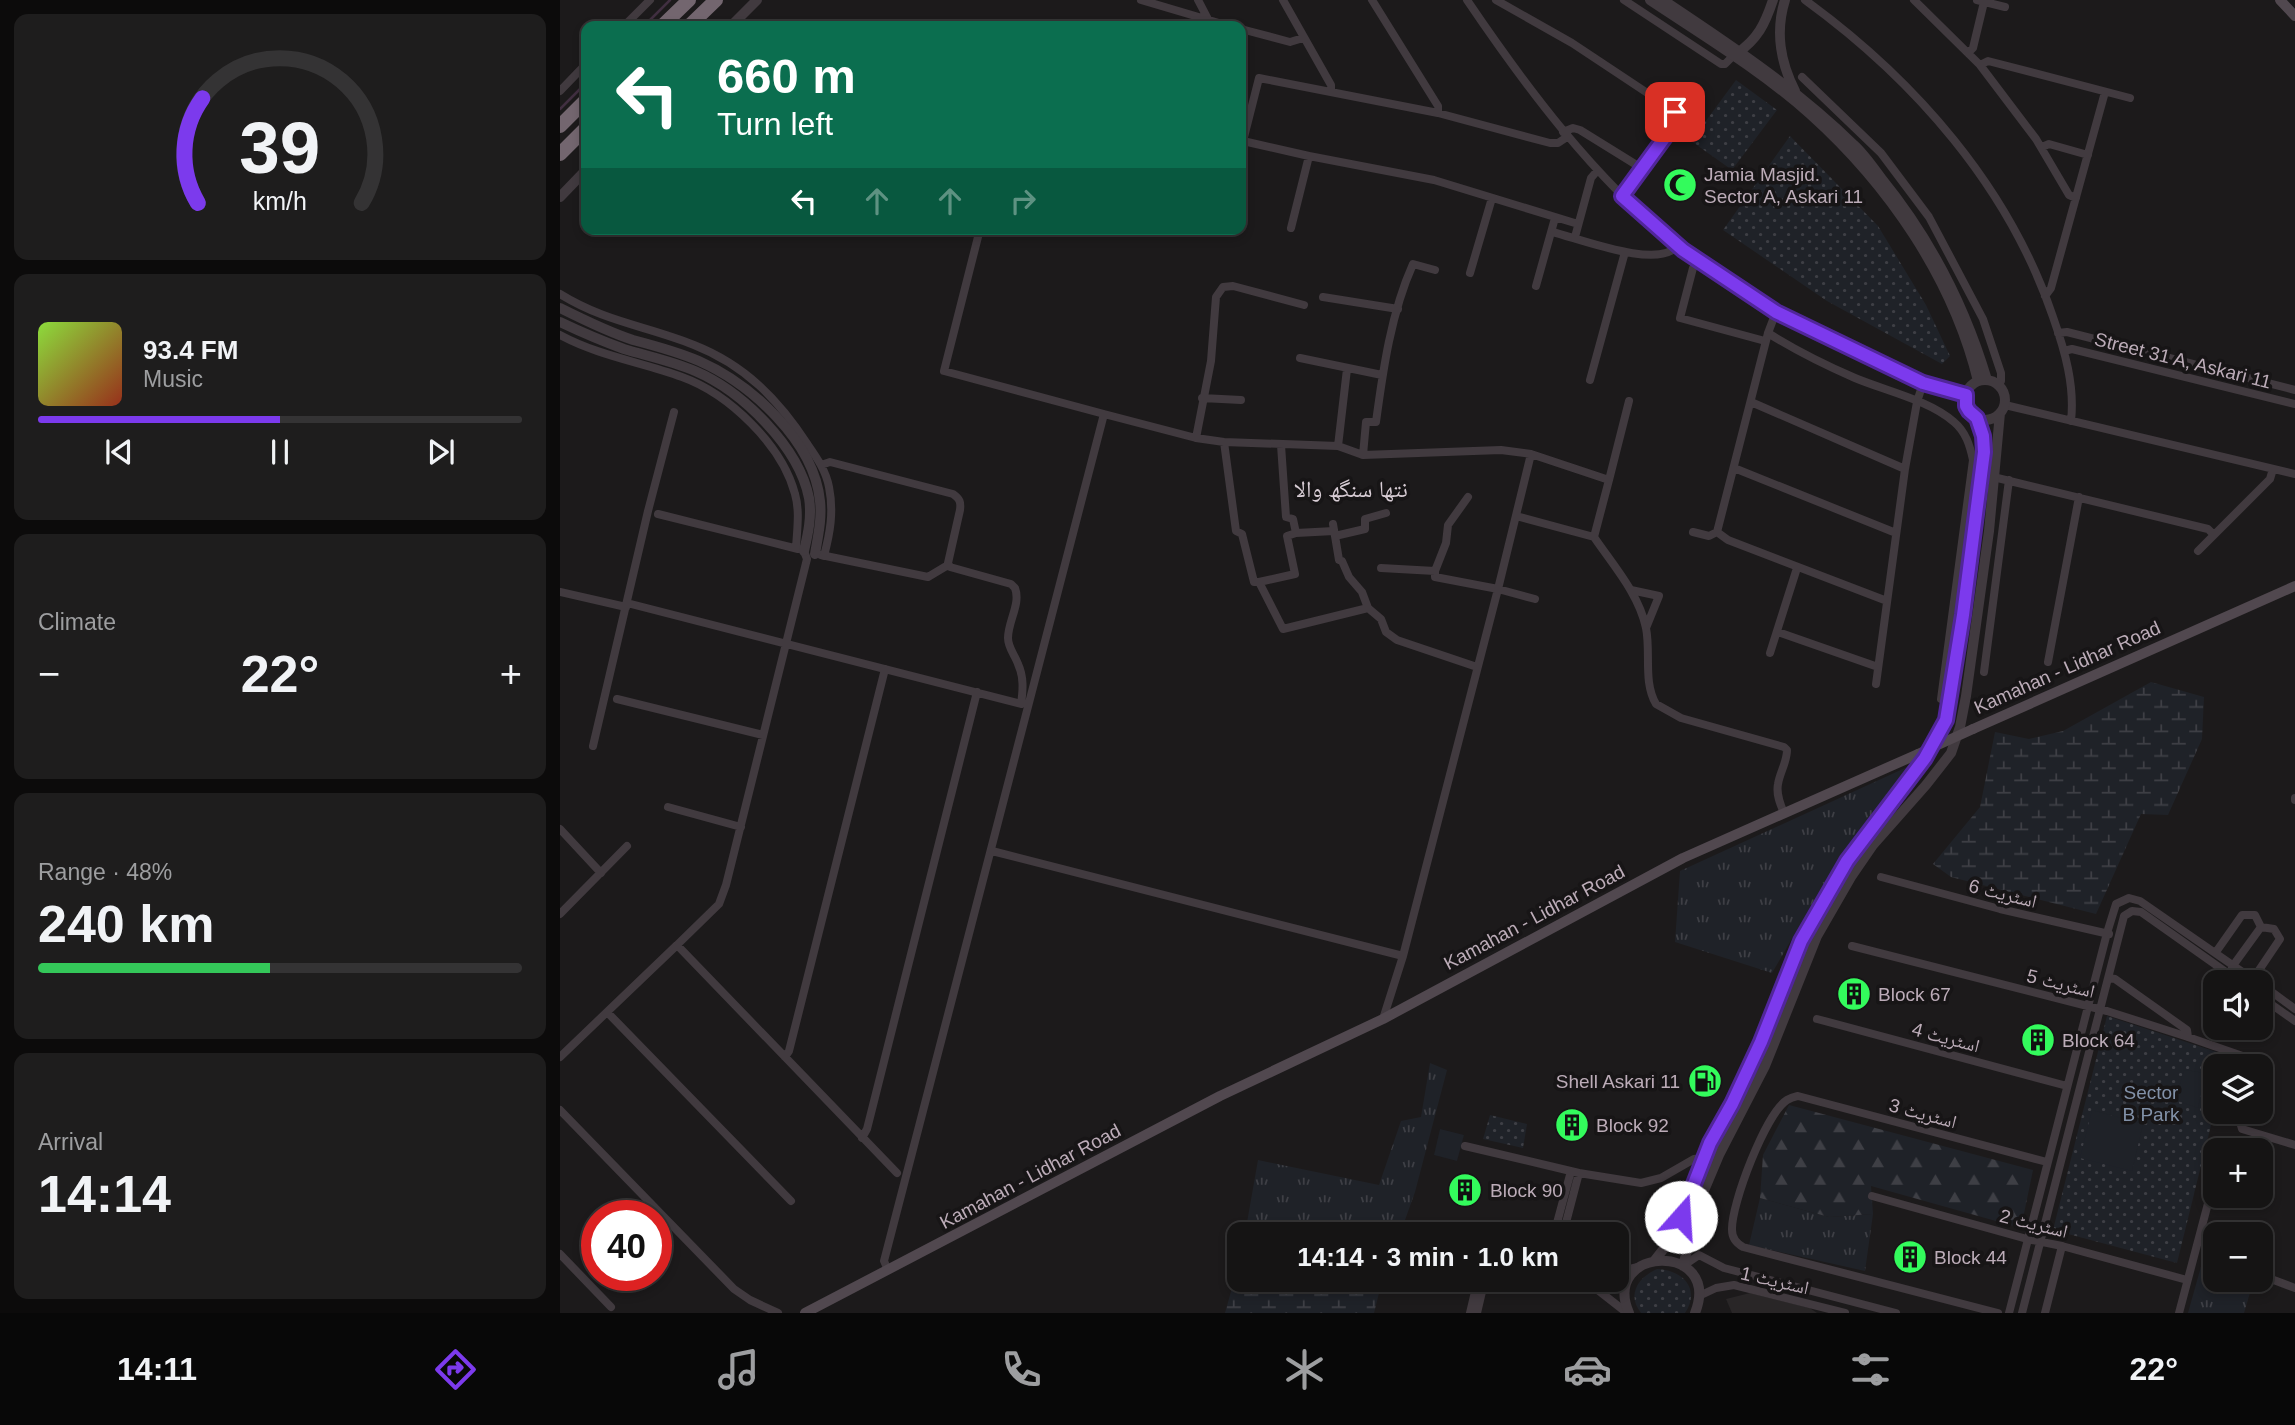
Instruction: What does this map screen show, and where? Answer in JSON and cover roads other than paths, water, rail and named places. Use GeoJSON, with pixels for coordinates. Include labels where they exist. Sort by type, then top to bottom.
{"type":"FeatureCollection","features":[{"type":"Feature","properties":{"kind":"highway"},"geometry":{"type":"LineString","coordinates":[[667,21],[689,0]]}},
{"type":"Feature","properties":{"kind":"highway"},"geometry":{"type":"LineString","coordinates":[[695,21],[716,0]]}},
{"type":"Feature","properties":{"kind":"highway"},"geometry":{"type":"LineString","coordinates":[[560,126],[581,105]]}},
{"type":"Feature","properties":{"kind":"highway"},"geometry":{"type":"LineString","coordinates":[[560,154],[581,133]]}},
{"type":"Feature","properties":{"kind":"main road"},"geometry":{"type":"LineString","coordinates":[[2280,0],[2295,16]]}},
{"type":"Feature","properties":{"kind":"main road","name":"Kamahan - Lidhar Road"},"geometry":{"type":"LineString","coordinates":[[806,1313],[1220,1096],[1383,1019],[1683,858],[2295,586]]}},
{"type":"Feature","properties":{"kind":"street"},"geometry":{"type":"LineString","coordinates":[[629,21],[650,0]]}},
{"type":"Feature","properties":{"kind":"street"},"geometry":{"type":"LineString","coordinates":[[735,21],[757,0]]}},
{"type":"Feature","properties":{"kind":"street"},"geometry":{"type":"LineString","coordinates":[[1141,0],[1153,1],[1209,21]]}},
{"type":"Feature","properties":{"kind":"street"},"geometry":{"type":"LineString","coordinates":[[1198,0],[1209,21]]}},
{"type":"Feature","properties":{"kind":"street"},"geometry":{"type":"LineString","coordinates":[[1283,0],[1331,85],[1331,91]]}},
{"type":"Feature","properties":{"kind":"street"},"geometry":{"type":"LineString","coordinates":[[1372,0],[1438,106],[1438,113]]}},
{"type":"Feature","properties":{"kind":"street"},"geometry":{"type":"LineString","coordinates":[[1467,0],[1527,87],[1565,135],[1622,196],[1677,246],[1776,312],[1923,383],[1966,395]]}},
{"type":"Feature","properties":{"kind":"street"},"geometry":{"type":"LineString","coordinates":[[1496,0],[1572,43],[1673,110],[1677,116],[1676,122],[1622,196]]}},
{"type":"Feature","properties":{"kind":"street"},"geometry":{"type":"LineString","coordinates":[[1624,0],[1721,64],[1725,64],[1759,35],[1772,2],[1784,3],[1779,32],[1786,69],[1798,95]]}},
{"type":"Feature","properties":{"kind":"street"},"geometry":{"type":"LineString","coordinates":[[1650,0],[1736,54]]}},
{"type":"Feature","properties":{"kind":"street"},"geometry":{"type":"LineString","coordinates":[[1663,0],[1769,78],[1850,152],[1898,213],[1925,253],[1957,316],[1983,380]]}},
{"type":"Feature","properties":{"kind":"street"},"geometry":{"type":"LineString","coordinates":[[1805,0],[1893,71],[1934,115],[1989,188],[2022,246],[2059,333],[2072,393],[2071,421]]}},
{"type":"Feature","properties":{"kind":"street"},"geometry":{"type":"LineString","coordinates":[[1914,0],[1980,65],[2042,147],[2069,195],[2076,198]]}},
{"type":"Feature","properties":{"kind":"street"},"geometry":{"type":"LineString","coordinates":[[1969,52],[1973,48],[1980,1],[2005,7]]}},
{"type":"Feature","properties":{"kind":"street"},"geometry":{"type":"LineString","coordinates":[[1246,30],[1290,41],[1303,38]]}},
{"type":"Feature","properties":{"kind":"street"},"geometry":{"type":"LineString","coordinates":[[1980,65],[1988,61],[2130,97]]}},
{"type":"Feature","properties":{"kind":"street"},"geometry":{"type":"LineString","coordinates":[[560,91],[581,69]]}},
{"type":"Feature","properties":{"kind":"street"},"geometry":{"type":"LineString","coordinates":[[1769,78],[1786,69]]}},
{"type":"Feature","properties":{"kind":"street"},"geometry":{"type":"LineString","coordinates":[[1802,77],[1881,153],[1929,217],[1983,319],[2001,373],[1999,384]]}},
{"type":"Feature","properties":{"kind":"street"},"geometry":{"type":"LineString","coordinates":[[1246,129],[1259,78],[1438,113],[1550,143],[1558,143],[1573,128],[1643,169]]}},
{"type":"Feature","properties":{"kind":"street"},"geometry":{"type":"LineString","coordinates":[[1769,78],[1798,95],[1856,146],[1904,207],[1948,280],[1977,344],[1983,380]]}},
{"type":"Feature","properties":{"kind":"street"},"geometry":{"type":"LineString","coordinates":[[2045,296],[2051,288],[2105,92]]}},
{"type":"Feature","properties":{"kind":"street"},"geometry":{"type":"LineString","coordinates":[[1246,108],[1251,109]]}},
{"type":"Feature","properties":{"kind":"street"},"geometry":{"type":"LineString","coordinates":[[1246,142],[1434,180],[1578,225]]}},
{"type":"Feature","properties":{"kind":"street"},"geometry":{"type":"LineString","coordinates":[[2042,147],[2049,144],[2088,155]]}},
{"type":"Feature","properties":{"kind":"street"},"geometry":{"type":"LineString","coordinates":[[1291,228],[1308,156]]}},
{"type":"Feature","properties":{"kind":"street"},"geometry":{"type":"LineString","coordinates":[[1575,237],[1591,178],[1597,171]]}},
{"type":"Feature","properties":{"kind":"street"},"geometry":{"type":"LineString","coordinates":[[560,197],[581,175]]}},
{"type":"Feature","properties":{"kind":"street"},"geometry":{"type":"LineString","coordinates":[[1470,273],[1492,198]]}},
{"type":"Feature","properties":{"kind":"street"},"geometry":{"type":"LineString","coordinates":[[1536,286],[1555,218]]}},
{"type":"Feature","properties":{"kind":"street"},"geometry":{"type":"LineString","coordinates":[[1552,232],[1638,254],[1673,251],[1677,246]]}},
{"type":"Feature","properties":{"kind":"street"},"geometry":{"type":"LineString","coordinates":[[979,235],[944,371],[1196,438],[1224,442],[1338,446],[1363,455],[1502,450],[1531,454],[1609,480]]}},
{"type":"Feature","properties":{"kind":"street"},"geometry":{"type":"LineString","coordinates":[[1590,380],[1625,251]]}},
{"type":"Feature","properties":{"kind":"street"},"geometry":{"type":"LineString","coordinates":[[1699,261],[1693,268],[1680,318],[1767,337],[1791,347],[1855,378],[1938,410],[1956,423],[1967,441],[1973,460],[1941,699]]}},
{"type":"Feature","properties":{"kind":"street"},"geometry":{"type":"LineString","coordinates":[[1363,455],[1366,422],[1376,422],[1382,375],[1404,283],[1413,264],[1435,270]]}},
{"type":"Feature","properties":{"kind":"street"},"geometry":{"type":"LineString","coordinates":[[1196,438],[1210,361],[1216,297],[1223,287],[1233,286],[1304,305]]}},
{"type":"Feature","properties":{"kind":"street"},"geometry":{"type":"LineString","coordinates":[[560,294],[594,313],[628,326],[694,345],[723,359],[771,395],[790,416],[821,465],[829,486],[831,526],[809,553]]}},
{"type":"Feature","properties":{"kind":"street"},"geometry":{"type":"LineString","coordinates":[[1323,297],[1398,309]]}},
{"type":"Feature","properties":{"kind":"street"},"geometry":{"type":"LineString","coordinates":[[560,308],[617,334],[672,350],[701,362],[736,382],[761,402],[797,444],[816,479],[821,514],[719,904],[560,1057]]}},
{"type":"Feature","properties":{"kind":"street"},"geometry":{"type":"LineString","coordinates":[[1693,531],[1709,536],[1717,532],[1767,337],[1776,312]]}},
{"type":"Feature","properties":{"kind":"street"},"geometry":{"type":"LineString","coordinates":[[560,322],[591,337],[697,372],[732,392],[748,405],[778,438],[805,484],[810,508],[809,553]]}},
{"type":"Feature","properties":{"kind":"street"},"geometry":{"type":"LineString","coordinates":[[2059,333],[2067,332],[2295,390]]}},
{"type":"Feature","properties":{"kind":"street"},"geometry":{"type":"LineString","coordinates":[[560,335],[599,353],[683,377],[734,407],[757,430],[791,482],[809,553]]}},
{"type":"Feature","properties":{"kind":"street","name":"Street 31 A, Askari 11"},"geometry":{"type":"LineString","coordinates":[[2064,351],[2072,349],[2295,404]]}},
{"type":"Feature","properties":{"kind":"street"},"geometry":{"type":"LineString","coordinates":[[1300,358],[1382,375]]}},
{"type":"Feature","properties":{"kind":"street"},"geometry":{"type":"LineString","coordinates":[[1338,446],[1347,369]]}},
{"type":"Feature","properties":{"kind":"street"},"geometry":{"type":"LineString","coordinates":[[1655,1260],[1676,1233],[1703,1158],[1749,1070],[1801,941],[1847,861],[1925,758],[1946,720],[1960,635],[1984,442],[1977,418],[1969,411],[1966,395],[1968,389],[1983,380],[1999,384],[2005,394],[1989,531],[1966,695],[1960,727],[1951,753],[1873,845],[1817,936],[1765,1066],[1719,1155],[1700,1200],[1683,1266]]}},
{"type":"Feature","properties":{"kind":"street"},"geometry":{"type":"LineString","coordinates":[[1876,684],[1905,469],[1923,383]]}},
{"type":"Feature","properties":{"kind":"street"},"geometry":{"type":"LineString","coordinates":[[1202,398],[1241,400]]}},
{"type":"Feature","properties":{"kind":"street"},"geometry":{"type":"LineString","coordinates":[[1594,537],[1629,401]]}},
{"type":"Feature","properties":{"kind":"street"},"geometry":{"type":"LineString","coordinates":[[1751,402],[1905,469]]}},
{"type":"Feature","properties":{"kind":"street"},"geometry":{"type":"LineString","coordinates":[[1977,418],[1989,419],[2002,409],[2071,421],[2295,474]]}},
{"type":"Feature","properties":{"kind":"street"},"geometry":{"type":"LineString","coordinates":[[593,746],[674,412]]}},
{"type":"Feature","properties":{"kind":"street"},"geometry":{"type":"LineString","coordinates":[[888,1270],[884,1261],[1104,414]]}},
{"type":"Feature","properties":{"kind":"street"},"geometry":{"type":"LineString","coordinates":[[1224,442],[1236,531],[1242,534],[1254,582],[1295,574],[1287,536],[1296,533],[1365,529],[1365,519],[1386,513]]}},
{"type":"Feature","properties":{"kind":"street"},"geometry":{"type":"LineString","coordinates":[[1281,445],[1286,517],[1293,519],[1296,533]]}},
{"type":"Feature","properties":{"kind":"street"},"geometry":{"type":"LineString","coordinates":[[1383,1019],[1403,956],[1531,454]]}},
{"type":"Feature","properties":{"kind":"street"},"geometry":{"type":"LineString","coordinates":[[658,514],[809,553],[928,578],[948,565],[961,510],[958,497],[830,462],[821,465]]}},
{"type":"Feature","properties":{"kind":"street"},"geometry":{"type":"LineString","coordinates":[[1734,468],[1896,533]]}},
{"type":"Feature","properties":{"kind":"street"},"geometry":{"type":"LineString","coordinates":[[2198,551],[2270,479],[2273,469]]}},
{"type":"Feature","properties":{"kind":"street"},"geometry":{"type":"LineString","coordinates":[[1981,474],[2208,529],[2213,534]]}},
{"type":"Feature","properties":{"kind":"street"},"geometry":{"type":"LineString","coordinates":[[1984,672],[2009,480]]}},
{"type":"Feature","properties":{"kind":"street"},"geometry":{"type":"LineString","coordinates":[[2048,662],[2079,496]]}},
{"type":"Feature","properties":{"kind":"street"},"geometry":{"type":"LineString","coordinates":[[1468,498],[1448,525],[1446,543],[1435,577],[1535,599]]}},
{"type":"Feature","properties":{"kind":"street"},"geometry":{"type":"LineString","coordinates":[[1516,516],[1594,537],[1631,590],[1646,628],[1649,679],[1656,705],[1681,718],[1787,750],[1787,759],[1777,785],[1784,813]]}},
{"type":"Feature","properties":{"kind":"street"},"geometry":{"type":"LineString","coordinates":[[1334,530],[1339,560],[1342,561],[1349,578],[1362,592],[1368,608],[1381,620],[1391,637],[1477,667]]}},
{"type":"Feature","properties":{"kind":"street"},"geometry":{"type":"LineString","coordinates":[[1717,532],[1727,540],[1887,601]]}},
{"type":"Feature","properties":{"kind":"street"},"geometry":{"type":"LineString","coordinates":[[560,592],[787,644],[1021,704],[1024,690],[1019,665],[1008,635],[1017,593],[1011,584],[948,565]]}},
{"type":"Feature","properties":{"kind":"street"},"geometry":{"type":"LineString","coordinates":[[1381,568],[1435,571]]}},
{"type":"Feature","properties":{"kind":"street"},"geometry":{"type":"LineString","coordinates":[[1770,653],[1797,568]]}},
{"type":"Feature","properties":{"kind":"street"},"geometry":{"type":"LineString","coordinates":[[1259,582],[1283,629],[1368,608]]}},
{"type":"Feature","properties":{"kind":"street"},"geometry":{"type":"LineString","coordinates":[[1631,590],[1658,596],[1646,628]]}},
{"type":"Feature","properties":{"kind":"street"},"geometry":{"type":"LineString","coordinates":[[1777,632],[1878,667]]}},
{"type":"Feature","properties":{"kind":"street"},"geometry":{"type":"LineString","coordinates":[[785,1057],[789,1051],[885,669]]}},
{"type":"Feature","properties":{"kind":"street"},"geometry":{"type":"LineString","coordinates":[[862,1138],[867,1129],[976,692]]}},
{"type":"Feature","properties":{"kind":"street"},"geometry":{"type":"LineString","coordinates":[[617,699],[763,736]]}},
{"type":"Feature","properties":{"kind":"street"},"geometry":{"type":"LineString","coordinates":[[668,807],[741,827]]}},
{"type":"Feature","properties":{"kind":"street"},"geometry":{"type":"LineString","coordinates":[[560,829],[601,873]]}},
{"type":"Feature","properties":{"kind":"street"},"geometry":{"type":"LineString","coordinates":[[560,914],[626,846]]}},
{"type":"Feature","properties":{"kind":"street"},"geometry":{"type":"LineString","coordinates":[[992,851],[1403,956]]}},
{"type":"Feature","properties":{"kind":"street","name":"اسٹریٹ 6"},"geometry":{"type":"LineString","coordinates":[[1881,877],[2118,937]]}},
{"type":"Feature","properties":{"kind":"street"},"geometry":{"type":"LineString","coordinates":[[2008,1313],[2116,904],[2132,898],[2140,901],[2241,970]]}},
{"type":"Feature","properties":{"kind":"street"},"geometry":{"type":"LineString","coordinates":[[2125,899],[2129,912]]}},
{"type":"Feature","properties":{"kind":"street"},"geometry":{"type":"LineString","coordinates":[[2022,1313],[2122,921],[2129,912]]}},
{"type":"Feature","properties":{"kind":"street"},"geometry":{"type":"LineString","coordinates":[[2129,912],[2141,912],[2224,970]]}},
{"type":"Feature","properties":{"kind":"street"},"geometry":{"type":"LineString","coordinates":[[2216,952],[2242,915],[2255,915],[2261,927]]}},
{"type":"Feature","properties":{"kind":"street"},"geometry":{"type":"LineString","coordinates":[[2230,970],[2261,927]]}},
{"type":"Feature","properties":{"kind":"street"},"geometry":{"type":"LineString","coordinates":[[2261,927],[2274,929],[2280,939],[2263,970]]}},
{"type":"Feature","properties":{"kind":"street"},"geometry":{"type":"LineString","coordinates":[[677,945],[897,1173]]}},
{"type":"Feature","properties":{"kind":"street","name":"اسٹریٹ 5"},"geometry":{"type":"LineString","coordinates":[[1852,946],[2100,1009],[2236,1054]]}},
{"type":"Feature","properties":{"kind":"street"},"geometry":{"type":"LineString","coordinates":[[1786,978],[1797,982]]}},
{"type":"Feature","properties":{"kind":"street"},"geometry":{"type":"LineString","coordinates":[[2109,978],[2115,979],[2187,1030],[2188,1037]]}},
{"type":"Feature","properties":{"kind":"street"},"geometry":{"type":"LineString","coordinates":[[2273,993],[2295,1009]]}},
{"type":"Feature","properties":{"kind":"street"},"geometry":{"type":"LineString","coordinates":[[2273,1005],[2295,1021]]}},
{"type":"Feature","properties":{"kind":"street"},"geometry":{"type":"LineString","coordinates":[[607,1012],[791,1200]]}},
{"type":"Feature","properties":{"kind":"street","name":"اسٹریٹ 4"},"geometry":{"type":"LineString","coordinates":[[1817,1019],[2067,1086]]}},
{"type":"Feature","properties":{"kind":"street","name":"اسٹریٹ 3"},"geometry":{"type":"LineString","coordinates":[[1998,1313],[1751,1251],[1738,1244],[1732,1228],[1746,1168],[1781,1105],[1791,1097],[2047,1162]]}},
{"type":"Feature","properties":{"kind":"street"},"geometry":{"type":"LineString","coordinates":[[560,1110],[734,1289],[778,1313]]}},
{"type":"Feature","properties":{"kind":"street"},"geometry":{"type":"LineString","coordinates":[[2241,1124],[2246,1132],[2295,1145]]}},
{"type":"Feature","properties":{"kind":"street"},"geometry":{"type":"LineString","coordinates":[[1465,1146],[1575,1172],[1641,1183],[1661,1178],[1694,1159],[1703,1158]]}},
{"type":"Feature","properties":{"kind":"street"},"geometry":{"type":"LineString","coordinates":[[1558,1222],[1575,1172]]}},
{"type":"Feature","properties":{"kind":"street"},"geometry":{"type":"LineString","coordinates":[[1565,1222],[1575,1172]]}},
{"type":"Feature","properties":{"kind":"street","name":"اسٹریٹ 2"},"geometry":{"type":"LineString","coordinates":[[1872,1196],[2188,1280]]}},
{"type":"Feature","properties":{"kind":"street"},"geometry":{"type":"LineString","coordinates":[[2179,1313],[2207,1208]]}},
{"type":"Feature","properties":{"kind":"street"},"geometry":{"type":"LineString","coordinates":[[2045,1313],[2062,1246]]}},
{"type":"Feature","properties":{"kind":"street"},"geometry":{"type":"LineString","coordinates":[[560,1254],[611,1307]]}},
{"type":"Feature","properties":{"kind":"street","name":"اسٹریٹ 1"},"geometry":{"type":"LineString","coordinates":[[1683,1266],[1699,1255],[1724,1268],[1896,1313]]}},
{"type":"Feature","properties":{"kind":"street"},"geometry":{"type":"LineString","coordinates":[[1629,1270],[1655,1260],[1670,1260],[1683,1266],[1695,1279],[1699,1296],[1695,1313]]}},
{"type":"Feature","properties":{"kind":"street"},"geometry":{"type":"LineString","coordinates":[[1628,1313],[1625,1290],[1638,1268]]}},
{"type":"Feature","properties":{"kind":"street"},"geometry":{"type":"LineString","coordinates":[[2273,1280],[2295,1288]]}},
{"type":"Feature","properties":{"kind":"street","name":"اسٹریٹ 1"},"geometry":{"type":"LineString","coordinates":[[1699,1296],[1716,1288],[1734,1285],[1845,1313]]}},
{"type":"Feature","properties":{"kind":"street"},"geometry":{"type":"LineString","coordinates":[[1469,1313],[1475,1292]]}},
{"type":"Feature","properties":{"kind":"street"},"geometry":{"type":"LineString","coordinates":[[1477,1313],[1482,1292]]}},
{"type":"Feature","properties":{"kind":"street"},"geometry":{"type":"LineString","coordinates":[[1601,1292],[1628,1313]]}},
{"type":"Feature","properties":{"kind":"waterway"},"geometry":{"type":"LineString","coordinates":[[649,21],[670,0]]}},
{"type":"Feature","properties":{"kind":"waterway"},"geometry":{"type":"LineString","coordinates":[[560,109],[581,88]]}},
{"type":"Feature","properties":{"kind":"place","name":"Jamia Masjid. Sector A, Askari 11"},"geometry":{"type":"Point","coordinates":[1680,185]}},
{"type":"Feature","properties":{"kind":"place","name":"Block 67"},"geometry":{"type":"Point","coordinates":[1854,994]}},
{"type":"Feature","properties":{"kind":"place","name":"Block 64"},"geometry":{"type":"Point","coordinates":[2038,1040]}},
{"type":"Feature","properties":{"kind":"place","name":"Shell Askari 11"},"geometry":{"type":"Point","coordinates":[1705,1081]}},
{"type":"Feature","properties":{"kind":"place","name":"Block 92"},"geometry":{"type":"Point","coordinates":[1572,1125]}},
{"type":"Feature","properties":{"kind":"place","name":"Block 90"},"geometry":{"type":"Point","coordinates":[1465,1190]}},
{"type":"Feature","properties":{"kind":"place","name":"Block 44"},"geometry":{"type":"Point","coordinates":[1910,1257]}},
{"type":"Feature","properties":{"kind":"district","name":"نتھا سنگھ والا"},"geometry":{"type":"Point","coordinates":[1351,489]}},
{"type":"Feature","properties":{"kind":"park label","name":"Sector B Park"},"geometry":{"type":"Point","coordinates":[2151,1103]}}]}
